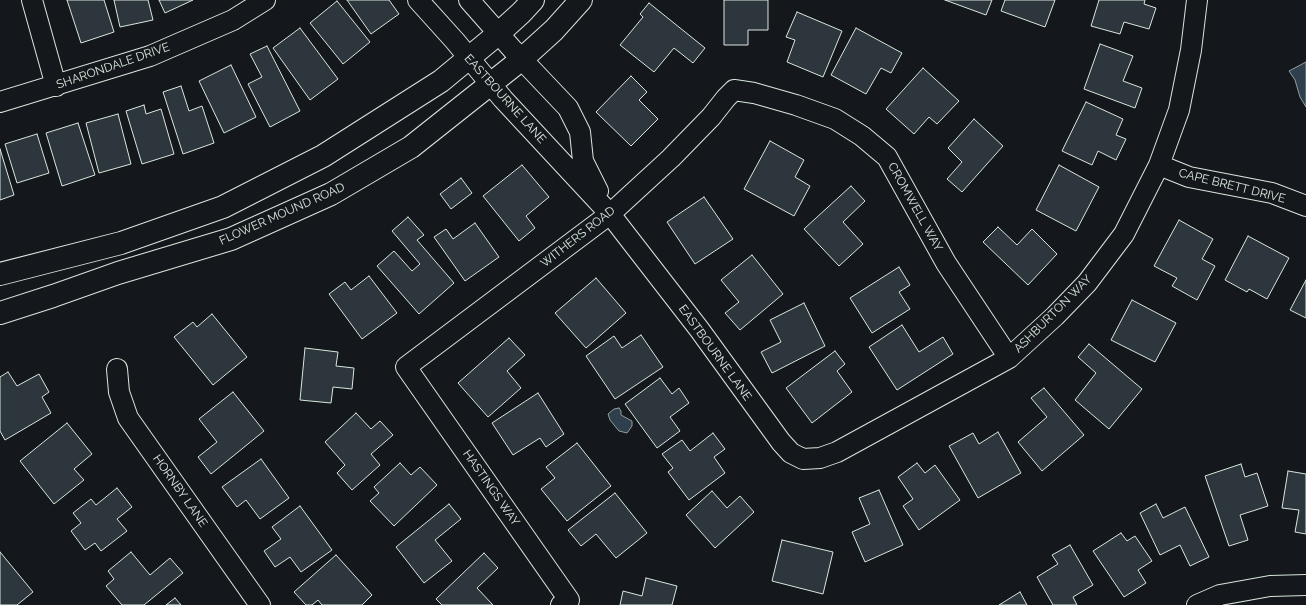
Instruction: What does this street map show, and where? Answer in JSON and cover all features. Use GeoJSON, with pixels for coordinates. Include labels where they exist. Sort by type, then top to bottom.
{"type":"FeatureCollection","features":[{"type":"Feature","properties":{"kind":"main road"},"geometry":{"type":"LineString","coordinates":[[0,274],[121,243],[223,207],[323,156],[441,81],[468,57],[499,33],[533,0]]}},
{"type":"Feature","properties":{"kind":"main road","name":"FLOWER MOUND ROAD"},"geometry":{"type":"LineString","coordinates":[[0,313],[231,239],[331,194],[411,147],[522,59],[554,30],[581,0]]}},
{"type":"Feature","properties":{"kind":"street"},"geometry":{"type":"LineString","coordinates":[[32,0],[56,86]]}},
{"type":"Feature","properties":{"kind":"street","name":"SHARONDALE DRIVE"},"geometry":{"type":"LineString","coordinates":[[0,102],[150,56],[232,20],[265,0]]}},
{"type":"Feature","properties":{"kind":"street","name":"EASTBOURNE LANE"},"geometry":{"type":"LineString","coordinates":[[418,0],[503,99],[610,214],[699,329],[781,442],[791,453],[803,459],[820,458],[837,452]]}},
{"type":"Feature","properties":{"kind":"street","name":"EASTBOURNE LANE"},"geometry":{"type":"LineString","coordinates":[[469,0],[568,108],[580,132],[583,161],[610,214]]}},
{"type":"Feature","properties":{"kind":"street","name":"ASHBURTON WAY"},"geometry":{"type":"LineString","coordinates":[[837,452],[1009,358],[1055,316],[1087,283],[1124,234],[1159,165],[1179,110],[1191,50],[1197,0]]}},
{"type":"Feature","properties":{"kind":"street","name":"WITHERS ROAD"},"geometry":{"type":"LineString","coordinates":[[406,367],[610,214],[671,158],[711,117],[734,90]]}},
{"type":"Feature","properties":{"kind":"street","name":"CROMWELL WAY"},"geometry":{"type":"LineString","coordinates":[[734,90],[754,93],[796,105],[834,119],[862,136],[887,157],[946,263],[1009,358]]}},
{"type":"Feature","properties":{"kind":"street","name":"CAPE BRETT DRIVE"},"geometry":{"type":"LineString","coordinates":[[1159,165],[1189,177],[1272,193],[1306,206]]}},
{"type":"Feature","properties":{"kind":"street","name":"HASTINGS WAY"},"geometry":{"type":"LineString","coordinates":[[406,367],[569,600],[561,605]]}},
{"type":"Feature","properties":{"kind":"street","name":"HORNBY LANE"},"geometry":{"type":"LineString","coordinates":[[117,368],[119,392],[128,418],[260,605]]}},
{"type":"Feature","properties":{"kind":"street"},"geometry":{"type":"LineString","coordinates":[[1197,605],[1220,595],[1270,586],[1306,585]]}},
{"type":"Feature","properties":{"kind":"water"},"geometry":{"type":"Polygon","coordinates":[[[1306,62],[1306,107],[1300,97],[1295,80],[1289,71],[1306,62]]]}},
{"type":"Feature","properties":{"kind":"water"},"geometry":{"type":"Polygon","coordinates":[[[619,408],[621,415],[632,421],[632,426],[627,433],[619,431],[610,420],[608,414],[614,409],[619,408]]]}},
{"type":"Feature","properties":{"kind":"building"},"geometry":{"type":"Polygon","coordinates":[[[67,0],[104,0],[114,32],[81,43],[67,0]]]}},
{"type":"Feature","properties":{"kind":"building"},"geometry":{"type":"Polygon","coordinates":[[[114,0],[148,0],[153,20],[120,27],[114,0]]]}},
{"type":"Feature","properties":{"kind":"building"},"geometry":{"type":"Polygon","coordinates":[[[159,0],[193,0],[165,13],[159,0]]]}},
{"type":"Feature","properties":{"kind":"building"},"geometry":{"type":"Polygon","coordinates":[[[347,0],[389,0],[399,14],[371,34],[347,0]]]}},
{"type":"Feature","properties":{"kind":"building"},"geometry":{"type":"Polygon","coordinates":[[[724,0],[768,0],[768,30],[748,30],[748,45],[724,45],[724,0]]]}},
{"type":"Feature","properties":{"kind":"building"},"geometry":{"type":"Polygon","coordinates":[[[945,0],[992,0],[986,15],[945,0]]]}},
{"type":"Feature","properties":{"kind":"building"},"geometry":{"type":"Polygon","coordinates":[[[1005,0],[1055,0],[1045,27],[1001,11],[1005,0]]]}},
{"type":"Feature","properties":{"kind":"building"},"geometry":{"type":"Polygon","coordinates":[[[1099,0],[1145,0],[1144,4],[1156,8],[1149,29],[1124,22],[1120,34],[1091,26],[1099,0]]]}},
{"type":"Feature","properties":{"kind":"building"},"geometry":{"type":"Polygon","coordinates":[[[337,1],[370,42],[343,64],[310,23],[337,1]]]}},
{"type":"Feature","properties":{"kind":"building"},"geometry":{"type":"Polygon","coordinates":[[[649,3],[705,48],[693,63],[674,48],[654,72],[620,45],[643,17],[640,14],[649,3]]]}},
{"type":"Feature","properties":{"kind":"building"},"geometry":{"type":"Polygon","coordinates":[[[797,12],[842,31],[823,77],[787,62],[795,40],[786,37],[797,12]]]}},
{"type":"Feature","properties":{"kind":"building"},"geometry":{"type":"Polygon","coordinates":[[[300,28],[338,79],[310,100],[273,48],[300,28]]]}},
{"type":"Feature","properties":{"kind":"building"},"geometry":{"type":"Polygon","coordinates":[[[856,28],[902,53],[891,73],[881,68],[866,94],[831,75],[856,28]]]}},
{"type":"Feature","properties":{"kind":"building"},"geometry":{"type":"Polygon","coordinates":[[[1100,44],[1133,56],[1123,81],[1142,88],[1135,108],[1084,89],[1100,44]]]}},
{"type":"Feature","properties":{"kind":"building"},"geometry":{"type":"Polygon","coordinates":[[[267,46],[300,111],[270,127],[248,84],[262,77],[250,54],[267,46]]]}},
{"type":"Feature","properties":{"kind":"building"},"geometry":{"type":"Polygon","coordinates":[[[231,65],[256,117],[224,133],[199,81],[231,65]]]}},
{"type":"Feature","properties":{"kind":"building"},"geometry":{"type":"Polygon","coordinates":[[[923,68],[959,101],[937,124],[929,117],[914,134],[886,109],[923,68]]]}},
{"type":"Feature","properties":{"kind":"building"},"geometry":{"type":"Polygon","coordinates":[[[631,76],[647,92],[639,100],[658,119],[631,146],[596,112],[631,76]]]}},
{"type":"Feature","properties":{"kind":"building"},"geometry":{"type":"Polygon","coordinates":[[[181,86],[189,111],[202,106],[214,143],[183,154],[163,92],[181,86]]]}},
{"type":"Feature","properties":{"kind":"building"},"geometry":{"type":"Polygon","coordinates":[[[1086,102],[1123,119],[1116,135],[1126,139],[1116,160],[1098,151],[1092,165],[1062,151],[1086,102]]]}},
{"type":"Feature","properties":{"kind":"building"},"geometry":{"type":"Polygon","coordinates":[[[144,105],[146,114],[161,109],[174,154],[142,164],[126,111],[144,105]]]}},
{"type":"Feature","properties":{"kind":"building"},"geometry":{"type":"Polygon","coordinates":[[[118,114],[131,164],[99,173],[86,123],[118,114]]]}},
{"type":"Feature","properties":{"kind":"building"},"geometry":{"type":"Polygon","coordinates":[[[974,119],[1003,146],[962,192],[947,179],[962,162],[948,148],[974,119]]]}},
{"type":"Feature","properties":{"kind":"building"},"geometry":{"type":"Polygon","coordinates":[[[78,123],[95,175],[62,186],[46,133],[78,123]]]}},
{"type":"Feature","properties":{"kind":"building"},"geometry":{"type":"Polygon","coordinates":[[[37,134],[49,173],[17,183],[5,144],[37,134]]]}},
{"type":"Feature","properties":{"kind":"building"},"geometry":{"type":"Polygon","coordinates":[[[770,141],[804,160],[795,177],[810,186],[794,216],[744,189],[770,141]]]}},
{"type":"Feature","properties":{"kind":"building"},"geometry":{"type":"Polygon","coordinates":[[[0,149],[14,195],[0,200],[0,149]]]}},
{"type":"Feature","properties":{"kind":"building"},"geometry":{"type":"Polygon","coordinates":[[[522,165],[549,197],[526,216],[535,228],[519,241],[483,196],[522,165]]]}},
{"type":"Feature","properties":{"kind":"building"},"geometry":{"type":"Polygon","coordinates":[[[1059,165],[1099,187],[1076,231],[1036,210],[1059,165]]]}},
{"type":"Feature","properties":{"kind":"building"},"geometry":{"type":"Polygon","coordinates":[[[461,178],[472,193],[451,209],[440,194],[461,178]]]}},
{"type":"Feature","properties":{"kind":"building"},"geometry":{"type":"Polygon","coordinates":[[[851,186],[865,201],[843,222],[863,244],[839,266],[804,229],[851,186]]]}},
{"type":"Feature","properties":{"kind":"building"},"geometry":{"type":"Polygon","coordinates":[[[704,197],[733,239],[695,264],[667,222],[704,197]]]}},
{"type":"Feature","properties":{"kind":"building"},"geometry":{"type":"Polygon","coordinates":[[[408,217],[424,235],[417,240],[454,283],[419,314],[377,266],[394,251],[412,271],[420,264],[392,231],[408,217]]]}},
{"type":"Feature","properties":{"kind":"building"},"geometry":{"type":"Polygon","coordinates":[[[1179,220],[1213,239],[1202,259],[1215,266],[1197,300],[1172,286],[1177,278],[1154,266],[1179,220]]]}},
{"type":"Feature","properties":{"kind":"building"},"geometry":{"type":"Polygon","coordinates":[[[475,223],[499,257],[465,281],[434,237],[446,229],[453,239],[475,223]]]}},
{"type":"Feature","properties":{"kind":"building"},"geometry":{"type":"Polygon","coordinates":[[[998,227],[1017,245],[1032,229],[1057,254],[1028,285],[983,242],[998,227]]]}},
{"type":"Feature","properties":{"kind":"building"},"geometry":{"type":"Polygon","coordinates":[[[1248,236],[1289,258],[1267,299],[1249,289],[1247,292],[1225,280],[1248,236]]]}},
{"type":"Feature","properties":{"kind":"building"},"geometry":{"type":"Polygon","coordinates":[[[752,255],[783,294],[740,330],[725,313],[739,302],[721,280],[752,255]]]}},
{"type":"Feature","properties":{"kind":"building"},"geometry":{"type":"Polygon","coordinates":[[[899,267],[910,285],[899,292],[910,309],[872,333],[850,298],[899,267]]]}},
{"type":"Feature","properties":{"kind":"building"},"geometry":{"type":"Polygon","coordinates":[[[369,276],[397,313],[362,339],[329,294],[345,282],[351,290],[369,276]]]}},
{"type":"Feature","properties":{"kind":"building"},"geometry":{"type":"Polygon","coordinates":[[[596,278],[626,313],[586,348],[555,313],[596,278]]]}},
{"type":"Feature","properties":{"kind":"building"},"geometry":{"type":"Polygon","coordinates":[[[1306,280],[1306,318],[1290,310],[1306,280]]]}},
{"type":"Feature","properties":{"kind":"building"},"geometry":{"type":"Polygon","coordinates":[[[1132,300],[1176,323],[1155,362],[1111,340],[1132,300]]]}},
{"type":"Feature","properties":{"kind":"building"},"geometry":{"type":"Polygon","coordinates":[[[804,303],[825,346],[772,373],[761,352],[781,342],[770,320],[804,303]]]}},
{"type":"Feature","properties":{"kind":"building"},"geometry":{"type":"Polygon","coordinates":[[[212,314],[247,357],[213,385],[174,337],[193,322],[197,327],[212,314]]]}},
{"type":"Feature","properties":{"kind":"building"},"geometry":{"type":"Polygon","coordinates":[[[902,325],[919,352],[943,337],[953,354],[897,390],[869,347],[902,325]]]}},
{"type":"Feature","properties":{"kind":"building"},"geometry":{"type":"Polygon","coordinates":[[[641,335],[663,367],[615,399],[586,356],[614,336],[622,348],[641,335]]]}},
{"type":"Feature","properties":{"kind":"building"},"geometry":{"type":"Polygon","coordinates":[[[509,338],[525,355],[507,371],[521,388],[488,417],[458,383],[509,338]]]}},
{"type":"Feature","properties":{"kind":"building"},"geometry":{"type":"Polygon","coordinates":[[[1089,344],[1142,389],[1109,429],[1075,400],[1096,373],[1078,357],[1089,344]]]}},
{"type":"Feature","properties":{"kind":"building"},"geometry":{"type":"Polygon","coordinates":[[[305,348],[338,352],[336,366],[354,368],[352,389],[333,387],[331,403],[300,400],[305,348]]]}},
{"type":"Feature","properties":{"kind":"building"},"geometry":{"type":"Polygon","coordinates":[[[835,351],[845,364],[837,371],[852,392],[812,423],[786,388],[835,351]]]}},
{"type":"Feature","properties":{"kind":"building"},"geometry":{"type":"Polygon","coordinates":[[[8,372],[17,386],[39,374],[49,392],[42,397],[51,413],[5,440],[0,431],[0,377],[8,372]]]}},
{"type":"Feature","properties":{"kind":"building"},"geometry":{"type":"Polygon","coordinates":[[[660,378],[672,394],[679,388],[689,403],[670,417],[680,431],[657,448],[625,404],[660,378]]]}},
{"type":"Feature","properties":{"kind":"building"},"geometry":{"type":"Polygon","coordinates":[[[1044,388],[1084,435],[1042,471],[1018,442],[1047,417],[1031,398],[1044,388]]]}},
{"type":"Feature","properties":{"kind":"building"},"geometry":{"type":"Polygon","coordinates":[[[233,392],[264,431],[211,474],[198,457],[217,442],[199,419],[233,392]]]}},
{"type":"Feature","properties":{"kind":"building"},"geometry":{"type":"Polygon","coordinates":[[[538,393],[564,434],[546,447],[540,438],[513,455],[492,423],[538,393]]]}},
{"type":"Feature","properties":{"kind":"building"},"geometry":{"type":"Polygon","coordinates":[[[356,413],[371,429],[380,421],[393,435],[371,454],[380,465],[352,490],[337,473],[345,465],[325,442],[356,413]]]}},
{"type":"Feature","properties":{"kind":"building"},"geometry":{"type":"Polygon","coordinates":[[[67,423],[92,454],[74,469],[84,480],[54,504],[20,461],[67,423]]]}},
{"type":"Feature","properties":{"kind":"building"},"geometry":{"type":"Polygon","coordinates":[[[998,432],[1021,473],[978,498],[949,446],[973,433],[979,444],[998,432]]]}},
{"type":"Feature","properties":{"kind":"building"},"geometry":{"type":"Polygon","coordinates":[[[713,433],[725,449],[714,457],[725,473],[689,500],[668,472],[673,468],[662,454],[682,440],[690,451],[713,433]]]}},
{"type":"Feature","properties":{"kind":"building"},"geometry":{"type":"Polygon","coordinates":[[[577,443],[611,486],[567,521],[541,489],[555,478],[546,467],[577,443]]]}},
{"type":"Feature","properties":{"kind":"building"},"geometry":{"type":"Polygon","coordinates":[[[261,459],[289,498],[260,519],[246,500],[237,507],[222,487],[261,459]]]}},
{"type":"Feature","properties":{"kind":"building"},"geometry":{"type":"Polygon","coordinates":[[[400,463],[411,475],[420,467],[437,485],[394,526],[370,501],[379,493],[374,487],[400,463]]]}},
{"type":"Feature","properties":{"kind":"building"},"geometry":{"type":"Polygon","coordinates":[[[917,463],[925,473],[935,465],[960,500],[919,530],[903,506],[913,499],[898,477],[917,463]]]}},
{"type":"Feature","properties":{"kind":"building"},"geometry":{"type":"Polygon","coordinates":[[[1241,464],[1245,477],[1257,473],[1268,506],[1240,515],[1248,540],[1229,546],[1205,476],[1241,464]]]}},
{"type":"Feature","properties":{"kind":"building"},"geometry":{"type":"Polygon","coordinates":[[[1288,471],[1306,474],[1306,534],[1295,532],[1299,510],[1282,508],[1288,471]]]}},
{"type":"Feature","properties":{"kind":"building"},"geometry":{"type":"Polygon","coordinates":[[[117,488],[132,507],[117,519],[127,531],[101,551],[95,543],[85,550],[71,531],[81,523],[73,513],[91,499],[96,505],[117,488]]]}},
{"type":"Feature","properties":{"kind":"building"},"geometry":{"type":"Polygon","coordinates":[[[879,490],[903,545],[865,562],[852,532],[870,524],[859,498],[879,490]]]}},
{"type":"Feature","properties":{"kind":"building"},"geometry":{"type":"Polygon","coordinates":[[[712,491],[727,508],[740,496],[754,512],[715,548],[686,515],[712,491]]]}},
{"type":"Feature","properties":{"kind":"building"},"geometry":{"type":"Polygon","coordinates":[[[615,493],[647,533],[616,558],[596,534],[581,546],[568,530],[615,493]]]}},
{"type":"Feature","properties":{"kind":"building"},"geometry":{"type":"Polygon","coordinates":[[[449,504],[461,519],[435,540],[452,561],[424,583],[396,547],[449,504]]]}},
{"type":"Feature","properties":{"kind":"building"},"geometry":{"type":"Polygon","coordinates":[[[1156,504],[1163,518],[1185,507],[1209,557],[1190,566],[1180,545],[1160,555],[1140,513],[1156,504]]]}},
{"type":"Feature","properties":{"kind":"building"},"geometry":{"type":"Polygon","coordinates":[[[300,506],[332,550],[301,572],[290,557],[275,567],[264,551],[281,539],[272,527],[300,506]]]}},
{"type":"Feature","properties":{"kind":"building"},"geometry":{"type":"Polygon","coordinates":[[[1121,533],[1127,541],[1135,536],[1152,561],[1138,570],[1146,583],[1124,597],[1093,551],[1121,533]]]}},
{"type":"Feature","properties":{"kind":"building"},"geometry":{"type":"Polygon","coordinates":[[[782,540],[833,552],[823,594],[772,581],[782,540]]]}},
{"type":"Feature","properties":{"kind":"building"},"geometry":{"type":"Polygon","coordinates":[[[1070,545],[1093,585],[1073,597],[1077,605],[1053,605],[1037,577],[1058,564],[1052,555],[1070,545]]]}},
{"type":"Feature","properties":{"kind":"building"},"geometry":{"type":"Polygon","coordinates":[[[0,552],[33,592],[17,605],[0,605],[0,552]]]}},
{"type":"Feature","properties":{"kind":"building"},"geometry":{"type":"Polygon","coordinates":[[[131,552],[150,575],[170,558],[183,573],[144,605],[122,605],[106,586],[114,579],[108,571],[131,552]]]}},
{"type":"Feature","properties":{"kind":"building"},"geometry":{"type":"Polygon","coordinates":[[[484,553],[498,568],[477,588],[493,605],[442,605],[436,599],[484,553]]]}},
{"type":"Feature","properties":{"kind":"building"},"geometry":{"type":"Polygon","coordinates":[[[336,555],[372,595],[362,605],[322,605],[318,600],[312,605],[306,605],[294,592],[336,555]]]}},
{"type":"Feature","properties":{"kind":"building"},"geometry":{"type":"Polygon","coordinates":[[[646,578],[677,586],[672,605],[620,605],[623,591],[642,596],[646,578]]]}},
{"type":"Feature","properties":{"kind":"building"},"geometry":{"type":"Polygon","coordinates":[[[1020,592],[1027,605],[999,605],[1020,592]]]}},
{"type":"Feature","properties":{"kind":"building"},"geometry":{"type":"Polygon","coordinates":[[[175,598],[181,605],[166,605],[175,598]]]}}]}
